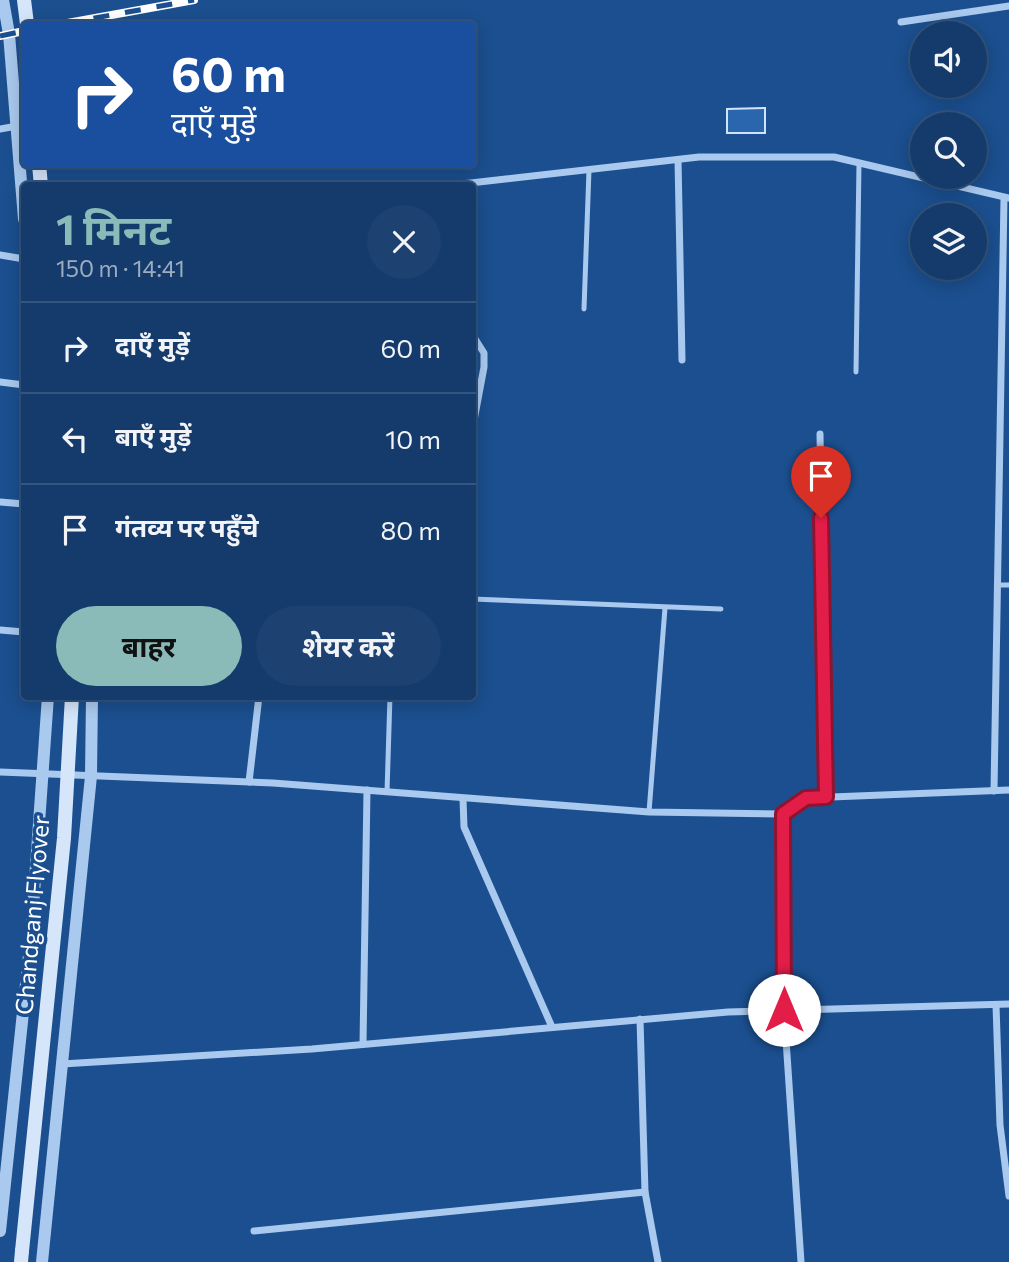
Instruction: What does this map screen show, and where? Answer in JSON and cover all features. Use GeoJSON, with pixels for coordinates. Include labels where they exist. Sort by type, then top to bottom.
{"type":"FeatureCollection","features":[{"type":"Feature","properties":{"kind":"main road"},"geometry":{"type":"LineString","coordinates":[[24,0],[27,21]]}},
{"type":"Feature","properties":{"kind":"main road","name":"Chandganj Flyover"},"geometry":{"type":"LineString","coordinates":[[21,1257],[64,838],[72,700]]}},
{"type":"Feature","properties":{"kind":"street"},"geometry":{"type":"LineString","coordinates":[[3,0],[9,34],[21,182]]}},
{"type":"Feature","properties":{"kind":"street"},"geometry":{"type":"LineString","coordinates":[[901,22],[1009,6]]}},
{"type":"Feature","properties":{"kind":"street"},"geometry":{"type":"LineString","coordinates":[[0,129],[17,126]]}},
{"type":"Feature","properties":{"kind":"street"},"geometry":{"type":"LineString","coordinates":[[476,184],[699,158],[834,157],[1006,198],[1005,368],[997,585],[994,791]]}},
{"type":"Feature","properties":{"kind":"street"},"geometry":{"type":"LineString","coordinates":[[678,160],[682,360]]}},
{"type":"Feature","properties":{"kind":"street"},"geometry":{"type":"LineString","coordinates":[[0,255],[21,258]]}},
{"type":"Feature","properties":{"kind":"street"},"geometry":{"type":"LineString","coordinates":[[476,340],[484,353],[476,409]]}},
{"type":"Feature","properties":{"kind":"street"},"geometry":{"type":"LineString","coordinates":[[0,382],[21,385]]}},
{"type":"Feature","properties":{"kind":"street"},"geometry":{"type":"LineString","coordinates":[[820,434],[826,797]]}},
{"type":"Feature","properties":{"kind":"street"},"geometry":{"type":"LineString","coordinates":[[0,502],[21,504]]}},
{"type":"Feature","properties":{"kind":"street"},"geometry":{"type":"LineString","coordinates":[[0,630],[21,632]]}},
{"type":"Feature","properties":{"kind":"street"},"geometry":{"type":"LineString","coordinates":[[0,1231],[31,936],[48,700]]}},
{"type":"Feature","properties":{"kind":"street"},"geometry":{"type":"LineString","coordinates":[[42,1262],[91,776],[92,700]]}},
{"type":"Feature","properties":{"kind":"street"},"geometry":{"type":"LineString","coordinates":[[249,782],[259,700]]}},
{"type":"Feature","properties":{"kind":"street"},"geometry":{"type":"LineString","coordinates":[[0,772],[249,782],[649,812],[783,814],[806,798],[1009,790]]}},
{"type":"Feature","properties":{"kind":"street"},"geometry":{"type":"LineString","coordinates":[[363,1044],[367,790]]}},
{"type":"Feature","properties":{"kind":"street"},"geometry":{"type":"LineString","coordinates":[[463,799],[464,827],[552,1027]]}},
{"type":"Feature","properties":{"kind":"street"},"geometry":{"type":"LineString","coordinates":[[783,814],[784,1010],[801,1262]]}},
{"type":"Feature","properties":{"kind":"street"},"geometry":{"type":"LineString","coordinates":[[62,1064],[363,1044],[728,1012],[1009,1004]]}},
{"type":"Feature","properties":{"kind":"street"},"geometry":{"type":"LineString","coordinates":[[996,1005],[1000,1125],[1009,1196]]}},
{"type":"Feature","properties":{"kind":"street"},"geometry":{"type":"LineString","coordinates":[[640,1020],[645,1192],[658,1262]]}},
{"type":"Feature","properties":{"kind":"street"},"geometry":{"type":"LineString","coordinates":[[254,1231],[645,1192]]}},
{"type":"Feature","properties":{"kind":"lane"},"geometry":{"type":"LineString","coordinates":[[856,372],[859,163]]}},
{"type":"Feature","properties":{"kind":"lane"},"geometry":{"type":"LineString","coordinates":[[584,309],[589,170]]}},
{"type":"Feature","properties":{"kind":"lane"},"geometry":{"type":"LineString","coordinates":[[997,585],[1009,585]]}},
{"type":"Feature","properties":{"kind":"lane"},"geometry":{"type":"LineString","coordinates":[[476,599],[721,609]]}},
{"type":"Feature","properties":{"kind":"lane"},"geometry":{"type":"LineString","coordinates":[[649,812],[665,608]]}},
{"type":"Feature","properties":{"kind":"lane"},"geometry":{"type":"LineString","coordinates":[[387,792],[390,700]]}},
{"type":"Feature","properties":{"kind":"building"},"geometry":{"type":"Polygon","coordinates":[[[765,108],[765,133],[727,133],[727,109],[765,108]]]}},
{"type":"Feature","properties":{"kind":"railway"},"geometry":{"type":"LineString","coordinates":[[78,21],[194,0]]}},
{"type":"Feature","properties":{"kind":"railway"},"geometry":{"type":"LineString","coordinates":[[0,36],[21,32]]}},
{"type":"Feature","properties":{"kind":"route"},"geometry":{"type":"LineString","coordinates":[[784,1010],[783,814],[806,798],[826,797],[821,518]]}}]}
